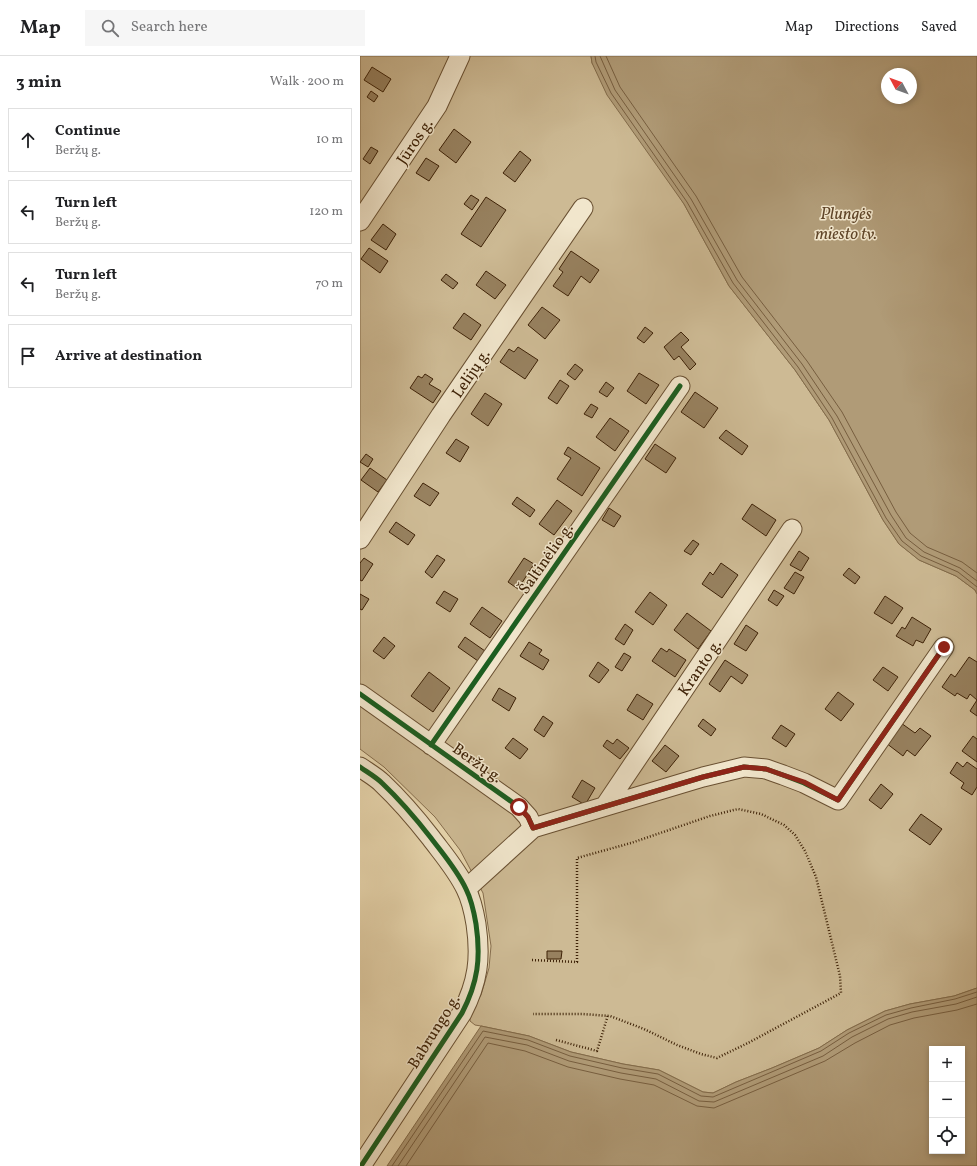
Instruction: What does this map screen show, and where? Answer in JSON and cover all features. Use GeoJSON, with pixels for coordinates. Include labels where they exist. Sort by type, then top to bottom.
{"type":"FeatureCollection","features":[{"type":"Feature","properties":{"kind":"street","name":"Jūros g."},"geometry":{"type":"LineString","coordinates":[[360,221],[437,106],[460,56]]}},
{"type":"Feature","properties":{"kind":"street","name":"Lelijų g."},"geometry":{"type":"LineString","coordinates":[[360,539],[441,415],[583,208]]}},
{"type":"Feature","properties":{"kind":"street","name":"Šaltinėlio g."},"geometry":{"type":"LineString","coordinates":[[431,745],[680,386]]}},
{"type":"Feature","properties":{"kind":"street","name":"Kranto g."},"geometry":{"type":"LineString","coordinates":[[605,806],[792,528]]}},
{"type":"Feature","properties":{"kind":"street"},"geometry":{"type":"LineString","coordinates":[[466,889],[533,828],[703,777],[744,767],[766,769],[804,782],[838,800],[944,647]]}},
{"type":"Feature","properties":{"kind":"street","name":"Beržų g."},"geometry":{"type":"LineString","coordinates":[[360,694],[519,807],[528,817],[533,828]]}},
{"type":"Feature","properties":{"kind":"street","name":"Babrungo g."},"geometry":{"type":"LineString","coordinates":[[360,767],[382,783],[422,826],[451,865],[466,889],[474,911],[479,956],[475,980],[469,999],[462,1012],[361,1166]]}},
{"type":"Feature","properties":{"kind":"path"},"geometry":{"type":"LineString","coordinates":[[532,960],[578,962],[577,858],[631,843],[710,816],[738,809],[761,814],[784,825],[795,835],[805,851],[816,877],[840,976],[841,993],[717,1058],[677,1045],[644,1028],[608,1016],[582,1014],[533,1014]]}},
{"type":"Feature","properties":{"kind":"path"},"geometry":{"type":"LineString","coordinates":[[556,1040],[596,1051],[608,1016]]}},
{"type":"Feature","properties":{"kind":"shaded area"},"geometry":{"type":"Polygon","coordinates":[[[360,56],[591,56],[592,63],[684,204],[729,286],[795,370],[829,420],[883,520],[899,544],[919,560],[956,576],[975,590],[977,594],[977,988],[954,996],[910,1004],[885,1011],[847,1030],[819,1048],[713,1093],[703,1092],[659,1070],[623,1064],[571,1052],[529,1036],[475,1025],[470,1021],[470,1014],[481,995],[489,968],[491,946],[483,893],[460,850],[435,817],[384,767],[360,749],[360,56]]]}},
{"type":"Feature","properties":{"kind":"water","name":"Plungės miesto tv."},"geometry":{"type":"Polygon","coordinates":[[[591,56],[977,56],[977,594],[975,590],[956,576],[919,560],[899,544],[883,520],[829,420],[795,370],[729,286],[684,204],[607,95],[592,63],[591,56]]]}},
{"type":"Feature","properties":{"kind":"water"},"geometry":{"type":"Polygon","coordinates":[[[977,988],[977,1166],[387,1166],[481,1026],[529,1036],[571,1052],[623,1064],[659,1070],[703,1092],[713,1093],[819,1048],[847,1030],[885,1011],[910,1004],[954,996],[977,988]]]}},
{"type":"Feature","properties":{"kind":"building"},"geometry":{"type":"Polygon","coordinates":[[[372,67],[391,79],[383,92],[364,80],[372,67]]]}},
{"type":"Feature","properties":{"kind":"building"},"geometry":{"type":"Polygon","coordinates":[[[371,91],[378,96],[374,102],[367,97],[371,91]]]}},
{"type":"Feature","properties":{"kind":"building"},"geometry":{"type":"Polygon","coordinates":[[[454,129],[471,142],[456,163],[439,150],[454,129]]]}},
{"type":"Feature","properties":{"kind":"building"},"geometry":{"type":"Polygon","coordinates":[[[371,147],[378,151],[370,164],[363,159],[371,147]]]}},
{"type":"Feature","properties":{"kind":"building"},"geometry":{"type":"Polygon","coordinates":[[[520,151],[531,160],[515,182],[503,173],[520,151]]]}},
{"type":"Feature","properties":{"kind":"building"},"geometry":{"type":"Polygon","coordinates":[[[426,158],[439,166],[429,181],[416,173],[426,158]]]}},
{"type":"Feature","properties":{"kind":"building"},"geometry":{"type":"Polygon","coordinates":[[[471,195],[479,200],[472,210],[464,204],[471,195]]]}},
{"type":"Feature","properties":{"kind":"building"},"geometry":{"type":"Polygon","coordinates":[[[486,197],[506,210],[481,247],[461,234],[486,197]]]}},
{"type":"Feature","properties":{"kind":"building"},"geometry":{"type":"Polygon","coordinates":[[[383,224],[396,234],[386,250],[371,240],[383,224]]]}},
{"type":"Feature","properties":{"kind":"building"},"geometry":{"type":"Polygon","coordinates":[[[369,248],[388,261],[380,273],[361,259],[369,248]]]}},
{"type":"Feature","properties":{"kind":"building"},"geometry":{"type":"Polygon","coordinates":[[[571,251],[599,270],[590,283],[581,276],[568,296],[553,286],[563,272],[559,269],[571,251]]]}},
{"type":"Feature","properties":{"kind":"building"},"geometry":{"type":"Polygon","coordinates":[[[486,271],[506,285],[495,299],[476,285],[486,271]]]}},
{"type":"Feature","properties":{"kind":"building"},"geometry":{"type":"Polygon","coordinates":[[[446,274],[458,283],[453,289],[441,280],[446,274]]]}},
{"type":"Feature","properties":{"kind":"building"},"geometry":{"type":"Polygon","coordinates":[[[542,307],[560,320],[545,339],[528,325],[542,307]]]}},
{"type":"Feature","properties":{"kind":"building"},"geometry":{"type":"Polygon","coordinates":[[[464,313],[481,325],[471,340],[453,328],[464,313]]]}},
{"type":"Feature","properties":{"kind":"building"},"geometry":{"type":"Polygon","coordinates":[[[645,327],[653,333],[644,343],[637,338],[645,327]]]}},
{"type":"Feature","properties":{"kind":"building"},"geometry":{"type":"Polygon","coordinates":[[[681,332],[689,340],[681,347],[696,364],[690,370],[679,356],[674,360],[664,347],[681,332]]]}},
{"type":"Feature","properties":{"kind":"building"},"geometry":{"type":"Polygon","coordinates":[[[518,347],[538,360],[525,379],[500,362],[509,349],[514,352],[518,347]]]}},
{"type":"Feature","properties":{"kind":"building"},"geometry":{"type":"Polygon","coordinates":[[[575,364],[583,370],[575,380],[567,374],[575,364]]]}},
{"type":"Feature","properties":{"kind":"building"},"geometry":{"type":"Polygon","coordinates":[[[639,373],[659,385],[646,404],[627,391],[639,373]]]}},
{"type":"Feature","properties":{"kind":"building"},"geometry":{"type":"Polygon","coordinates":[[[425,374],[433,379],[429,384],[441,391],[433,403],[410,388],[418,376],[422,378],[425,374]]]}},
{"type":"Feature","properties":{"kind":"building"},"geometry":{"type":"Polygon","coordinates":[[[560,380],[569,386],[557,404],[548,398],[560,380]]]}},
{"type":"Feature","properties":{"kind":"building"},"geometry":{"type":"Polygon","coordinates":[[[606,382],[614,388],[607,397],[599,392],[606,382]]]}},
{"type":"Feature","properties":{"kind":"building"},"geometry":{"type":"Polygon","coordinates":[[[695,392],[718,408],[704,428],[681,412],[695,392]]]}},
{"type":"Feature","properties":{"kind":"building"},"geometry":{"type":"Polygon","coordinates":[[[485,393],[502,404],[488,426],[471,414],[485,393]]]}},
{"type":"Feature","properties":{"kind":"building"},"geometry":{"type":"Polygon","coordinates":[[[591,404],[598,408],[592,418],[584,414],[591,404]]]}},
{"type":"Feature","properties":{"kind":"building"},"geometry":{"type":"Polygon","coordinates":[[[610,418],[629,431],[615,451],[596,437],[610,418]]]}},
{"type":"Feature","properties":{"kind":"building"},"geometry":{"type":"Polygon","coordinates":[[[726,430],[748,446],[742,455],[719,438],[726,430]]]}},
{"type":"Feature","properties":{"kind":"building"},"geometry":{"type":"Polygon","coordinates":[[[456,439],[469,447],[460,462],[446,453],[456,439]]]}},
{"type":"Feature","properties":{"kind":"building"},"geometry":{"type":"Polygon","coordinates":[[[655,444],[676,458],[666,473],[645,459],[655,444]]]}},
{"type":"Feature","properties":{"kind":"building"},"geometry":{"type":"Polygon","coordinates":[[[568,447],[600,468],[582,496],[557,479],[571,458],[564,454],[568,447]]]}},
{"type":"Feature","properties":{"kind":"building"},"geometry":{"type":"Polygon","coordinates":[[[366,454],[373,459],[368,467],[360,462],[366,454]]]}},
{"type":"Feature","properties":{"kind":"building"},"geometry":{"type":"Polygon","coordinates":[[[370,468],[387,480],[378,492],[361,480],[370,468]]]}},
{"type":"Feature","properties":{"kind":"building"},"geometry":{"type":"Polygon","coordinates":[[[423,483],[439,493],[430,506],[414,496],[423,483]]]}},
{"type":"Feature","properties":{"kind":"building"},"geometry":{"type":"Polygon","coordinates":[[[517,497],[535,510],[530,517],[512,504],[517,497]]]}},
{"type":"Feature","properties":{"kind":"building"},"geometry":{"type":"Polygon","coordinates":[[[557,500],[572,511],[554,535],[539,524],[557,500]]]}},
{"type":"Feature","properties":{"kind":"building"},"geometry":{"type":"Polygon","coordinates":[[[752,504],[776,520],[766,536],[742,519],[752,504]]]}},
{"type":"Feature","properties":{"kind":"building"},"geometry":{"type":"Polygon","coordinates":[[[609,508],[621,516],[614,527],[602,520],[609,508]]]}},
{"type":"Feature","properties":{"kind":"building"},"geometry":{"type":"Polygon","coordinates":[[[396,522],[415,535],[408,545],[389,532],[396,522]]]}},
{"type":"Feature","properties":{"kind":"building"},"geometry":{"type":"Polygon","coordinates":[[[693,540],[699,544],[691,555],[684,551],[693,540]]]}},
{"type":"Feature","properties":{"kind":"building"},"geometry":{"type":"Polygon","coordinates":[[[799,551],[809,558],[801,571],[790,565],[799,551]]]}},
{"type":"Feature","properties":{"kind":"building"},"geometry":{"type":"Polygon","coordinates":[[[437,555],[445,560],[432,578],[425,572],[437,555]]]}},
{"type":"Feature","properties":{"kind":"building"},"geometry":{"type":"Polygon","coordinates":[[[364,558],[373,564],[362,581],[360,580],[360,563],[364,558]]]}},
{"type":"Feature","properties":{"kind":"building"},"geometry":{"type":"Polygon","coordinates":[[[524,558],[534,564],[518,589],[508,582],[524,558]]]}},
{"type":"Feature","properties":{"kind":"building"},"geometry":{"type":"Polygon","coordinates":[[[721,563],[738,575],[722,598],[702,584],[710,572],[713,575],[721,563]]]}},
{"type":"Feature","properties":{"kind":"building"},"geometry":{"type":"Polygon","coordinates":[[[849,568],[860,577],[855,584],[843,575],[849,568]]]}},
{"type":"Feature","properties":{"kind":"building"},"geometry":{"type":"Polygon","coordinates":[[[795,572],[804,577],[794,594],[784,588],[795,572]]]}},
{"type":"Feature","properties":{"kind":"building"},"geometry":{"type":"Polygon","coordinates":[[[774,590],[784,596],[777,606],[768,600],[774,590]]]}},
{"type":"Feature","properties":{"kind":"building"},"geometry":{"type":"Polygon","coordinates":[[[444,591],[458,599],[450,612],[436,603],[444,591]]]}},
{"type":"Feature","properties":{"kind":"building"},"geometry":{"type":"Polygon","coordinates":[[[650,592],[667,605],[653,625],[635,612],[650,592]]]}},
{"type":"Feature","properties":{"kind":"building"},"geometry":{"type":"Polygon","coordinates":[[[360,594],[369,599],[362,610],[360,609],[360,594]]]}},
{"type":"Feature","properties":{"kind":"building"},"geometry":{"type":"Polygon","coordinates":[[[885,596],[903,608],[892,624],[874,613],[885,596]]]}},
{"type":"Feature","properties":{"kind":"building"},"geometry":{"type":"Polygon","coordinates":[[[482,607],[502,621],[490,638],[470,624],[482,607]]]}},
{"type":"Feature","properties":{"kind":"building"},"geometry":{"type":"Polygon","coordinates":[[[687,613],[711,631],[698,649],[674,630],[687,613]]]}},
{"type":"Feature","properties":{"kind":"building"},"geometry":{"type":"Polygon","coordinates":[[[912,617],[931,629],[923,643],[916,640],[913,646],[896,636],[902,627],[905,629],[912,617]]]}},
{"type":"Feature","properties":{"kind":"building"},"geometry":{"type":"Polygon","coordinates":[[[625,624],[633,630],[624,645],[615,639],[625,624]]]}},
{"type":"Feature","properties":{"kind":"building"},"geometry":{"type":"Polygon","coordinates":[[[746,625],[758,633],[746,651],[734,644],[746,625]]]}},
{"type":"Feature","properties":{"kind":"building"},"geometry":{"type":"Polygon","coordinates":[[[384,637],[395,646],[384,659],[373,651],[384,637]]]}},
{"type":"Feature","properties":{"kind":"building"},"geometry":{"type":"Polygon","coordinates":[[[465,637],[485,651],[478,661],[458,647],[465,637]]]}},
{"type":"Feature","properties":{"kind":"building"},"geometry":{"type":"Polygon","coordinates":[[[529,642],[542,650],[539,654],[549,660],[543,670],[520,656],[529,642]]]}},
{"type":"Feature","properties":{"kind":"building"},"geometry":{"type":"Polygon","coordinates":[[[661,648],[667,652],[669,649],[686,660],[675,677],[652,661],[661,648]]]}},
{"type":"Feature","properties":{"kind":"building"},"geometry":{"type":"Polygon","coordinates":[[[624,653],[631,657],[622,671],[615,667],[624,653]]]}},
{"type":"Feature","properties":{"kind":"building"},"geometry":{"type":"Polygon","coordinates":[[[969,657],[977,662],[977,700],[970,694],[967,699],[957,693],[955,696],[942,687],[951,674],[955,677],[969,657]]]}},
{"type":"Feature","properties":{"kind":"building"},"geometry":{"type":"Polygon","coordinates":[[[725,660],[748,675],[742,684],[731,676],[720,692],[709,684],[725,660]]]}},
{"type":"Feature","properties":{"kind":"building"},"geometry":{"type":"Polygon","coordinates":[[[598,662],[609,670],[599,683],[589,676],[598,662]]]}},
{"type":"Feature","properties":{"kind":"building"},"geometry":{"type":"Polygon","coordinates":[[[883,667],[898,677],[888,691],[873,680],[883,667]]]}},
{"type":"Feature","properties":{"kind":"building"},"geometry":{"type":"Polygon","coordinates":[[[429,672],[450,688],[433,712],[411,696],[429,672]]]}},
{"type":"Feature","properties":{"kind":"building"},"geometry":{"type":"Polygon","coordinates":[[[499,688],[516,698],[509,711],[492,700],[499,688]]]}},
{"type":"Feature","properties":{"kind":"building"},"geometry":{"type":"Polygon","coordinates":[[[838,692],[854,704],[841,721],[825,709],[838,692]]]}},
{"type":"Feature","properties":{"kind":"building"},"geometry":{"type":"Polygon","coordinates":[[[637,694],[653,704],[643,720],[627,710],[637,694]]]}},
{"type":"Feature","properties":{"kind":"building"},"geometry":{"type":"Polygon","coordinates":[[[977,700],[977,716],[970,711],[977,700]]]}},
{"type":"Feature","properties":{"kind":"building"},"geometry":{"type":"Polygon","coordinates":[[[543,716],[553,723],[544,737],[534,730],[543,716]]]}},
{"type":"Feature","properties":{"kind":"building"},"geometry":{"type":"Polygon","coordinates":[[[703,719],[716,729],[711,736],[698,726],[703,719]]]}},
{"type":"Feature","properties":{"kind":"building"},"geometry":{"type":"Polygon","coordinates":[[[901,723],[915,733],[920,728],[931,736],[915,756],[907,750],[903,756],[886,743],[901,723]]]}},
{"type":"Feature","properties":{"kind":"building"},"geometry":{"type":"Polygon","coordinates":[[[781,725],[795,734],[786,747],[772,738],[781,725]]]}},
{"type":"Feature","properties":{"kind":"building"},"geometry":{"type":"Polygon","coordinates":[[[973,736],[977,739],[977,762],[962,751],[973,736]]]}},
{"type":"Feature","properties":{"kind":"building"},"geometry":{"type":"Polygon","coordinates":[[[513,738],[528,749],[520,759],[505,748],[513,738]]]}},
{"type":"Feature","properties":{"kind":"building"},"geometry":{"type":"Polygon","coordinates":[[[617,739],[629,748],[620,759],[603,746],[607,740],[613,744],[617,739]]]}},
{"type":"Feature","properties":{"kind":"building"},"geometry":{"type":"Polygon","coordinates":[[[665,745],[679,756],[666,772],[652,761],[665,745]]]}},
{"type":"Feature","properties":{"kind":"building"},"geometry":{"type":"Polygon","coordinates":[[[957,762],[963,767],[967,762],[977,769],[977,787],[972,795],[961,788],[964,783],[950,773],[957,762]]]}},
{"type":"Feature","properties":{"kind":"building"},"geometry":{"type":"Polygon","coordinates":[[[582,780],[595,788],[585,805],[572,797],[582,780]]]}},
{"type":"Feature","properties":{"kind":"building"},"geometry":{"type":"Polygon","coordinates":[[[881,784],[893,794],[881,809],[869,800],[881,784]]]}},
{"type":"Feature","properties":{"kind":"building"},"geometry":{"type":"Polygon","coordinates":[[[921,814],[942,829],[930,845],[909,830],[921,814]]]}},
{"type":"Feature","properties":{"kind":"building"},"geometry":{"type":"Polygon","coordinates":[[[547,951],[562,951],[561,959],[547,959],[547,951]]]}},
{"type":"Feature","properties":{"kind":"cycle path"},"geometry":{"type":"LineString","coordinates":[[431,745],[680,386]]}},
{"type":"Feature","properties":{"kind":"cycle path"},"geometry":{"type":"LineString","coordinates":[[360,694],[519,807],[528,817],[533,828],[703,777],[744,767],[766,769],[804,783],[838,800],[944,647]]}},
{"type":"Feature","properties":{"kind":"cycle path"},"geometry":{"type":"LineString","coordinates":[[360,767],[380,781],[388,789],[414,817],[450,862],[468,893],[476,924],[478,948],[475,980],[472,991],[462,1013],[361,1166]]}},
{"type":"Feature","properties":{"kind":"route"},"geometry":{"type":"LineString","coordinates":[[519,807],[528,817],[533,828],[703,777],[744,767],[766,769],[804,782],[838,800],[944,647]]}}]}
